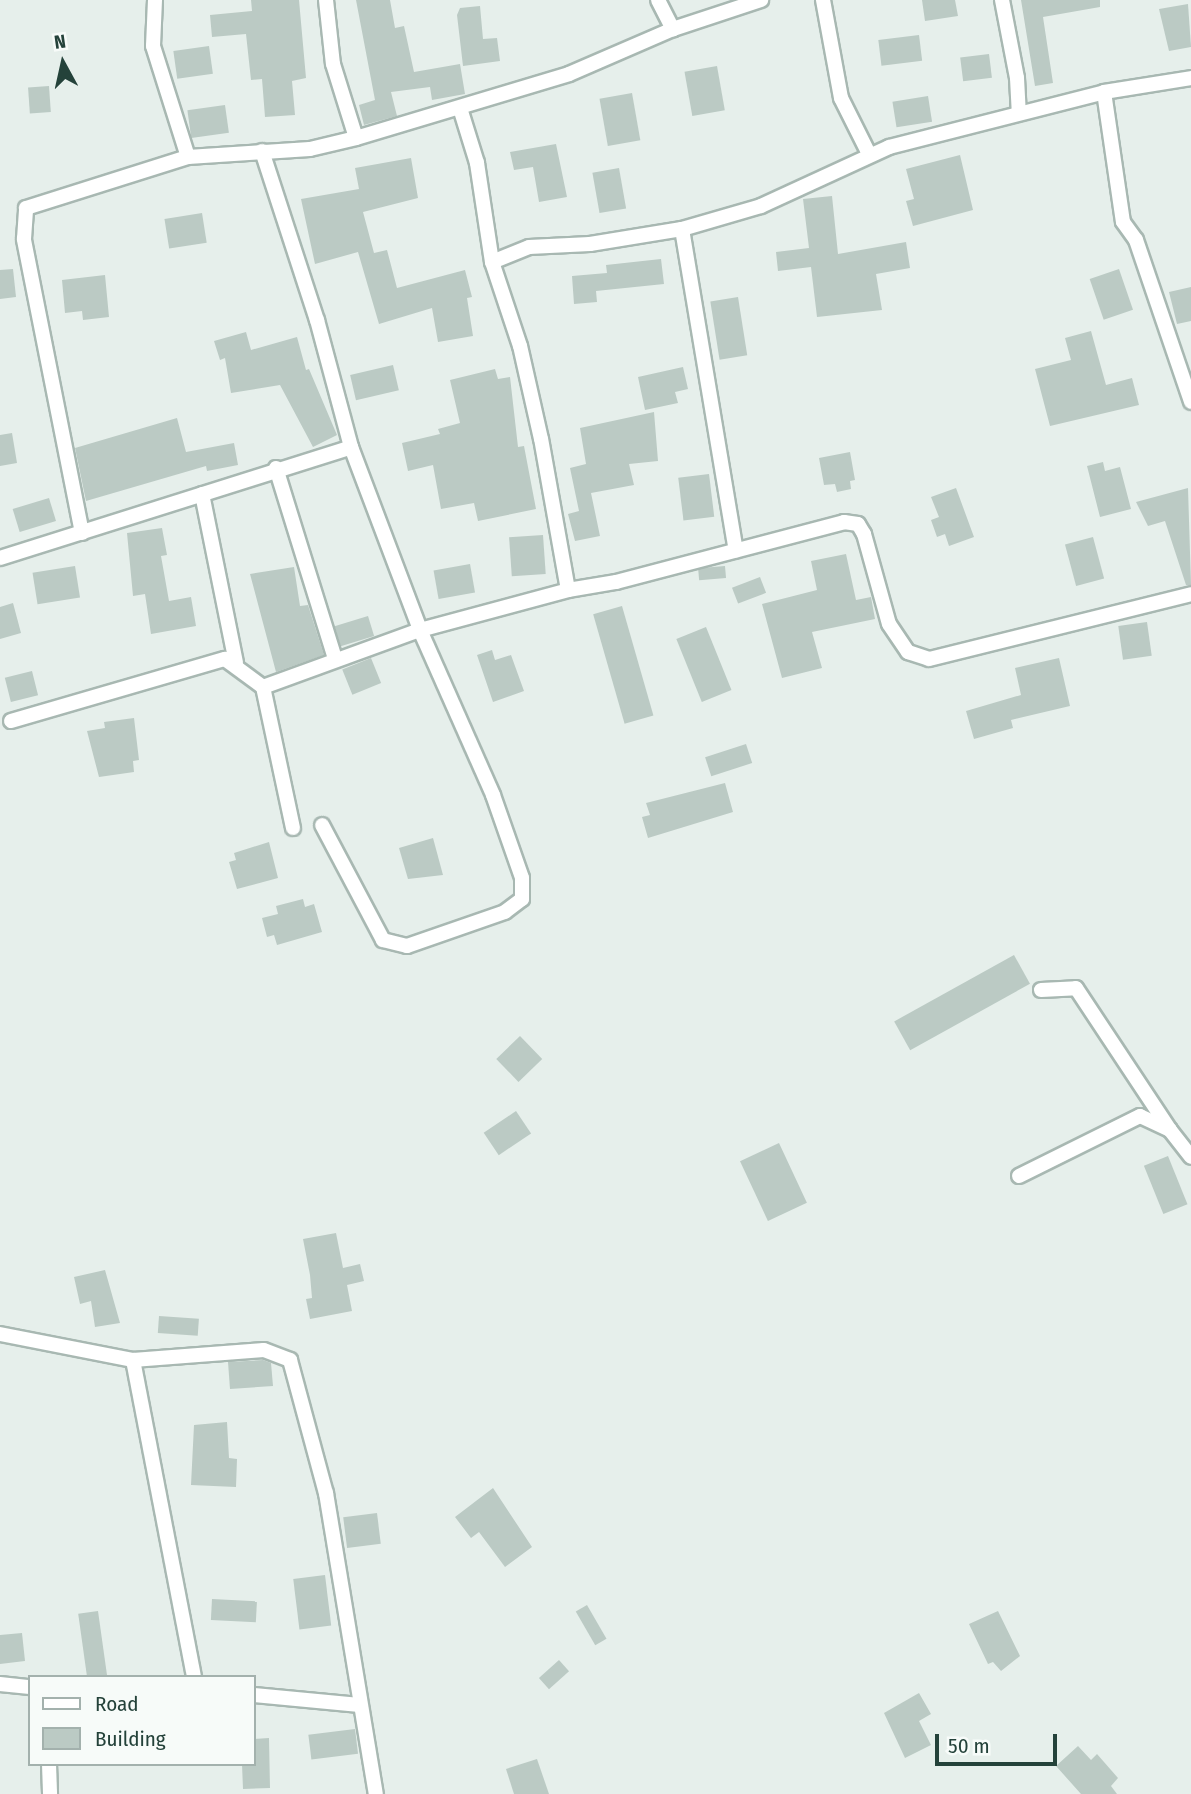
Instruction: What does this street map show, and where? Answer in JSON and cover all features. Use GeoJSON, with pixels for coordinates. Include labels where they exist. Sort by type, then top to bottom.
{"type":"FeatureCollection","features":[{"type":"Feature","properties":{"kind":"street"},"geometry":{"type":"LineString","coordinates":[[155,0],[153,46],[188,158]]}},
{"type":"Feature","properties":{"kind":"street"},"geometry":{"type":"LineString","coordinates":[[326,0],[333,64],[356,138]]}},
{"type":"Feature","properties":{"kind":"street"},"geometry":{"type":"LineString","coordinates":[[658,0],[673,29]]}},
{"type":"Feature","properties":{"kind":"street"},"geometry":{"type":"LineString","coordinates":[[82,533],[24,239],[26,208],[188,158],[310,149],[356,138],[460,108],[515,87],[569,74],[673,29],[761,0]]}},
{"type":"Feature","properties":{"kind":"street"},"geometry":{"type":"LineString","coordinates":[[823,0],[841,98],[869,154]]}},
{"type":"Feature","properties":{"kind":"street"},"geometry":{"type":"LineString","coordinates":[[1002,0],[1017,78],[1019,113]]}},
{"type":"Feature","properties":{"kind":"street"},"geometry":{"type":"LineString","coordinates":[[492,262],[529,247],[590,244],[681,229],[761,206],[869,154],[1104,92],[1191,78]]}},
{"type":"Feature","properties":{"kind":"street"},"geometry":{"type":"LineString","coordinates":[[1104,92],[1123,222],[1136,240],[1191,402]]}},
{"type":"Feature","properties":{"kind":"street"},"geometry":{"type":"LineString","coordinates":[[460,108],[477,163],[492,262],[532,399],[568,590]]}},
{"type":"Feature","properties":{"kind":"street"},"geometry":{"type":"LineString","coordinates":[[262,151],[317,320],[351,447],[420,630],[493,795],[522,878],[522,899],[505,912],[407,946],[383,940],[322,825]]}},
{"type":"Feature","properties":{"kind":"street"},"geometry":{"type":"LineString","coordinates":[[681,229],[736,550]]}},
{"type":"Feature","properties":{"kind":"street"},"geometry":{"type":"LineString","coordinates":[[0,558],[276,468],[351,447]]}},
{"type":"Feature","properties":{"kind":"street"},"geometry":{"type":"LineString","coordinates":[[276,468],[335,659]]}},
{"type":"Feature","properties":{"kind":"street"},"geometry":{"type":"LineString","coordinates":[[202,494],[236,663]]}},
{"type":"Feature","properties":{"kind":"street"},"geometry":{"type":"LineString","coordinates":[[264,687],[420,630],[568,590],[844,522],[858,524],[889,624],[908,652],[929,659],[1191,594]]}},
{"type":"Feature","properties":{"kind":"street"},"geometry":{"type":"LineString","coordinates":[[11,721],[225,659],[236,663],[264,687],[293,828]]}},
{"type":"Feature","properties":{"kind":"street"},"geometry":{"type":"LineString","coordinates":[[1041,990],[1076,988],[1170,1130],[1191,1157]]}},
{"type":"Feature","properties":{"kind":"street"},"geometry":{"type":"LineString","coordinates":[[1019,1176],[1140,1116],[1170,1130]]}},
{"type":"Feature","properties":{"kind":"street"},"geometry":{"type":"LineString","coordinates":[[0,1334],[133,1360],[264,1350],[290,1360],[326,1493],[376,1794]]}},
{"type":"Feature","properties":{"kind":"street"},"geometry":{"type":"LineString","coordinates":[[133,1360],[194,1675]]}},
{"type":"Feature","properties":{"kind":"street"},"geometry":{"type":"LineString","coordinates":[[0,1684],[28,1687]]}},
{"type":"Feature","properties":{"kind":"street"},"geometry":{"type":"LineString","coordinates":[[256,1695],[360,1705]]}},
{"type":"Feature","properties":{"kind":"street"},"geometry":{"type":"LineString","coordinates":[[49,1766],[50,1794]]}},
{"type":"Feature","properties":{"kind":"building"},"geometry":{"type":"Polygon","coordinates":[[[251,0],[299,0],[306,78],[292,81],[295,115],[265,117],[262,79],[251,80],[246,34],[212,37],[210,15],[252,11],[251,0]]]}},
{"type":"Feature","properties":{"kind":"building"},"geometry":{"type":"Polygon","coordinates":[[[356,0],[390,0],[395,28],[404,26],[414,72],[460,64],[465,94],[432,100],[430,87],[391,92],[397,116],[364,125],[359,105],[375,100],[356,0]]]}},
{"type":"Feature","properties":{"kind":"building"},"geometry":{"type":"Polygon","coordinates":[[[922,0],[955,0],[958,16],[925,21],[922,0]]]}},
{"type":"Feature","properties":{"kind":"building"},"geometry":{"type":"Polygon","coordinates":[[[1021,0],[1100,0],[1100,7],[1043,17],[1053,83],[1035,86],[1021,0]]]}},
{"type":"Feature","properties":{"kind":"building"},"geometry":{"type":"Polygon","coordinates":[[[1188,4],[1191,47],[1169,51],[1159,9],[1188,4]]]}},
{"type":"Feature","properties":{"kind":"building"},"geometry":{"type":"Polygon","coordinates":[[[480,6],[483,39],[497,38],[500,61],[463,66],[457,15],[460,8],[480,6]]]}},
{"type":"Feature","properties":{"kind":"building"},"geometry":{"type":"Polygon","coordinates":[[[919,35],[922,61],[881,66],[878,40],[919,35]]]}},
{"type":"Feature","properties":{"kind":"building"},"geometry":{"type":"Polygon","coordinates":[[[209,46],[213,74],[177,79],[173,51],[209,46]]]}},
{"type":"Feature","properties":{"kind":"building"},"geometry":{"type":"Polygon","coordinates":[[[989,54],[992,78],[963,81],[960,58],[989,54]]]}},
{"type":"Feature","properties":{"kind":"building"},"geometry":{"type":"Polygon","coordinates":[[[717,66],[725,110],[692,116],[685,72],[717,66]]]}},
{"type":"Feature","properties":{"kind":"building"},"geometry":{"type":"Polygon","coordinates":[[[49,86],[51,112],[30,113],[28,87],[49,86]]]}},
{"type":"Feature","properties":{"kind":"building"},"geometry":{"type":"Polygon","coordinates":[[[632,93],[640,140],[608,146],[600,99],[632,93]]]}},
{"type":"Feature","properties":{"kind":"building"},"geometry":{"type":"Polygon","coordinates":[[[928,96],[932,122],[897,127],[892,102],[928,96]]]}},
{"type":"Feature","properties":{"kind":"building"},"geometry":{"type":"Polygon","coordinates":[[[225,105],[229,133],[191,138],[187,110],[225,105]]]}},
{"type":"Feature","properties":{"kind":"building"},"geometry":{"type":"Polygon","coordinates":[[[556,144],[567,197],[539,202],[533,167],[514,170],[510,152],[556,144]]]}},
{"type":"Feature","properties":{"kind":"building"},"geometry":{"type":"Polygon","coordinates":[[[960,155],[973,210],[913,226],[906,201],[914,199],[906,169],[960,155]]]}},
{"type":"Feature","properties":{"kind":"building"},"geometry":{"type":"Polygon","coordinates":[[[411,158],[418,198],[363,212],[374,253],[387,250],[397,288],[465,270],[472,297],[467,298],[473,336],[438,342],[432,308],[379,324],[358,252],[315,264],[301,199],[359,189],[355,168],[411,158]]]}},
{"type":"Feature","properties":{"kind":"building"},"geometry":{"type":"Polygon","coordinates":[[[619,168],[626,208],[600,213],[592,173],[619,168]]]}},
{"type":"Feature","properties":{"kind":"building"},"geometry":{"type":"Polygon","coordinates":[[[832,196],[838,254],[906,242],[910,268],[876,274],[882,310],[817,317],[811,267],[778,271],[776,252],[809,248],[803,199],[832,196]]]}},
{"type":"Feature","properties":{"kind":"building"},"geometry":{"type":"Polygon","coordinates":[[[202,213],[207,243],[169,249],[164,219],[202,213]]]}},
{"type":"Feature","properties":{"kind":"building"},"geometry":{"type":"Polygon","coordinates":[[[661,259],[664,284],[596,291],[597,302],[574,304],[572,276],[607,273],[606,265],[661,259]]]}},
{"type":"Feature","properties":{"kind":"building"},"geometry":{"type":"Polygon","coordinates":[[[13,269],[16,297],[0,299],[0,270],[13,269]]]}},
{"type":"Feature","properties":{"kind":"building"},"geometry":{"type":"Polygon","coordinates":[[[1119,269],[1133,310],[1104,320],[1090,279],[1119,269]]]}},
{"type":"Feature","properties":{"kind":"building"},"geometry":{"type":"Polygon","coordinates":[[[105,275],[109,317],[83,320],[82,311],[65,313],[62,280],[105,275]]]}},
{"type":"Feature","properties":{"kind":"building"},"geometry":{"type":"Polygon","coordinates":[[[1191,287],[1191,321],[1177,324],[1169,292],[1191,287]]]}},
{"type":"Feature","properties":{"kind":"building"},"geometry":{"type":"Polygon","coordinates":[[[738,297],[747,355],[720,360],[710,301],[738,297]]]}},
{"type":"Feature","properties":{"kind":"building"},"geometry":{"type":"Polygon","coordinates":[[[1091,331],[1106,385],[1132,378],[1139,405],[1050,426],[1035,369],[1071,360],[1065,338],[1091,331]]]}},
{"type":"Feature","properties":{"kind":"building"},"geometry":{"type":"Polygon","coordinates":[[[246,332],[251,350],[297,337],[306,370],[309,369],[337,435],[313,447],[280,385],[231,393],[225,358],[220,360],[214,341],[246,332]]]}},
{"type":"Feature","properties":{"kind":"building"},"geometry":{"type":"Polygon","coordinates":[[[393,365],[399,390],[356,400],[350,375],[393,365]]]}},
{"type":"Feature","properties":{"kind":"building"},"geometry":{"type":"Polygon","coordinates":[[[683,367],[688,389],[675,392],[678,403],[645,410],[638,377],[683,367]]]}},
{"type":"Feature","properties":{"kind":"building"},"geometry":{"type":"Polygon","coordinates":[[[495,369],[498,379],[510,377],[518,447],[524,446],[536,509],[478,521],[474,503],[441,509],[433,465],[408,471],[402,443],[440,434],[438,429],[460,423],[450,380],[495,369]]]}},
{"type":"Feature","properties":{"kind":"building"},"geometry":{"type":"Polygon","coordinates":[[[654,412],[658,461],[629,464],[634,485],[591,493],[600,536],[575,541],[568,514],[579,511],[570,468],[586,464],[580,428],[654,412]]]}},
{"type":"Feature","properties":{"kind":"building"},"geometry":{"type":"Polygon","coordinates":[[[177,418],[186,452],[234,443],[238,465],[207,471],[206,466],[86,501],[75,448],[177,418]]]}},
{"type":"Feature","properties":{"kind":"building"},"geometry":{"type":"Polygon","coordinates":[[[12,433],[17,463],[0,466],[0,435],[12,433]]]}},
{"type":"Feature","properties":{"kind":"building"},"geometry":{"type":"Polygon","coordinates":[[[850,452],[855,480],[850,481],[851,489],[837,492],[835,484],[824,485],[819,458],[850,452]]]}},
{"type":"Feature","properties":{"kind":"building"},"geometry":{"type":"Polygon","coordinates":[[[1103,462],[1105,471],[1120,467],[1131,509],[1100,517],[1087,466],[1103,462]]]}},
{"type":"Feature","properties":{"kind":"building"},"geometry":{"type":"Polygon","coordinates":[[[709,474],[714,517],[683,520],[678,478],[709,474]]]}},
{"type":"Feature","properties":{"kind":"building"},"geometry":{"type":"Polygon","coordinates":[[[956,488],[974,537],[949,546],[945,534],[937,537],[931,520],[939,517],[931,497],[956,488]]]}},
{"type":"Feature","properties":{"kind":"building"},"geometry":{"type":"Polygon","coordinates":[[[1188,488],[1191,585],[1186,585],[1165,521],[1148,526],[1136,502],[1188,488]]]}},
{"type":"Feature","properties":{"kind":"building"},"geometry":{"type":"Polygon","coordinates":[[[49,498],[56,521],[20,532],[13,509],[49,498]]]}},
{"type":"Feature","properties":{"kind":"building"},"geometry":{"type":"Polygon","coordinates":[[[162,528],[167,555],[161,556],[169,601],[191,597],[196,626],[151,634],[145,594],[133,596],[127,533],[162,528]]]}},
{"type":"Feature","properties":{"kind":"building"},"geometry":{"type":"Polygon","coordinates":[[[543,535],[546,574],[512,576],[509,537],[543,535]]]}},
{"type":"Feature","properties":{"kind":"building"},"geometry":{"type":"Polygon","coordinates":[[[1093,537],[1104,579],[1076,586],[1065,545],[1093,537]]]}},
{"type":"Feature","properties":{"kind":"building"},"geometry":{"type":"Polygon","coordinates":[[[846,554],[856,600],[871,597],[875,619],[812,632],[822,668],[782,678],[762,604],[817,590],[811,561],[846,554]]]}},
{"type":"Feature","properties":{"kind":"building"},"geometry":{"type":"Polygon","coordinates":[[[470,564],[475,593],[439,599],[434,570],[470,564]]]}},
{"type":"Feature","properties":{"kind":"building"},"geometry":{"type":"Polygon","coordinates":[[[75,566],[80,598],[38,604],[33,573],[75,566]]]}},
{"type":"Feature","properties":{"kind":"building"},"geometry":{"type":"Polygon","coordinates":[[[725,566],[726,578],[699,580],[698,568],[725,566]]]}},
{"type":"Feature","properties":{"kind":"building"},"geometry":{"type":"Polygon","coordinates":[[[294,567],[300,606],[308,605],[324,655],[276,672],[250,574],[294,567]]]}},
{"type":"Feature","properties":{"kind":"building"},"geometry":{"type":"Polygon","coordinates":[[[760,577],[766,593],[738,604],[732,588],[760,577]]]}},
{"type":"Feature","properties":{"kind":"building"},"geometry":{"type":"Polygon","coordinates":[[[13,603],[21,633],[0,639],[0,607],[13,603]]]}},
{"type":"Feature","properties":{"kind":"building"},"geometry":{"type":"Polygon","coordinates":[[[622,606],[653,716],[625,724],[593,614],[622,606]]]}},
{"type":"Feature","properties":{"kind":"building"},"geometry":{"type":"Polygon","coordinates":[[[368,616],[374,636],[341,646],[335,626],[368,616]]]}},
{"type":"Feature","properties":{"kind":"building"},"geometry":{"type":"Polygon","coordinates":[[[1147,622],[1152,656],[1123,660],[1118,626],[1147,622]]]}},
{"type":"Feature","properties":{"kind":"building"},"geometry":{"type":"Polygon","coordinates":[[[706,627],[731,690],[702,702],[676,639],[706,627]]]}},
{"type":"Feature","properties":{"kind":"building"},"geometry":{"type":"Polygon","coordinates":[[[492,650],[495,660],[511,655],[524,691],[493,702],[477,655],[492,650]]]}},
{"type":"Feature","properties":{"kind":"building"},"geometry":{"type":"Polygon","coordinates":[[[371,658],[381,683],[352,695],[342,670],[371,658]]]}},
{"type":"Feature","properties":{"kind":"building"},"geometry":{"type":"Polygon","coordinates":[[[1059,658],[1070,706],[1011,720],[1013,728],[974,739],[966,711],[1021,695],[1015,668],[1059,658]]]}},
{"type":"Feature","properties":{"kind":"building"},"geometry":{"type":"Polygon","coordinates":[[[32,671],[38,695],[11,702],[5,678],[32,671]]]}},
{"type":"Feature","properties":{"kind":"building"},"geometry":{"type":"Polygon","coordinates":[[[134,718],[139,760],[133,761],[134,772],[99,777],[87,731],[105,728],[104,722],[134,718]]]}},
{"type":"Feature","properties":{"kind":"building"},"geometry":{"type":"Polygon","coordinates":[[[746,744],[752,763],[711,776],[705,757],[746,744]]]}},
{"type":"Feature","properties":{"kind":"building"},"geometry":{"type":"Polygon","coordinates":[[[725,783],[733,812],[648,838],[642,817],[650,815],[646,803],[725,783]]]}},
{"type":"Feature","properties":{"kind":"building"},"geometry":{"type":"Polygon","coordinates":[[[433,838],[443,875],[408,879],[399,848],[433,838]]]}},
{"type":"Feature","properties":{"kind":"building"},"geometry":{"type":"Polygon","coordinates":[[[269,842],[278,878],[237,889],[229,862],[236,860],[234,853],[269,842]]]}},
{"type":"Feature","properties":{"kind":"building"},"geometry":{"type":"Polygon","coordinates":[[[303,899],[305,907],[314,904],[322,932],[277,945],[274,935],[267,937],[262,918],[278,914],[276,906],[303,899]]]}},
{"type":"Feature","properties":{"kind":"building"},"geometry":{"type":"Polygon","coordinates":[[[1014,955],[1030,984],[910,1050],[894,1021],[1014,955]]]}},
{"type":"Feature","properties":{"kind":"building"},"geometry":{"type":"Polygon","coordinates":[[[520,1036],[542,1059],[518,1082],[496,1059],[520,1036]]]}},
{"type":"Feature","properties":{"kind":"building"},"geometry":{"type":"Polygon","coordinates":[[[516,1111],[531,1133],[499,1155],[484,1133],[516,1111]]]}},
{"type":"Feature","properties":{"kind":"building"},"geometry":{"type":"Polygon","coordinates":[[[779,1143],[807,1203],[768,1221],[740,1161],[779,1143]]]}},
{"type":"Feature","properties":{"kind":"building"},"geometry":{"type":"Polygon","coordinates":[[[1168,1156],[1187,1204],[1163,1214],[1144,1166],[1168,1156]]]}},
{"type":"Feature","properties":{"kind":"building"},"geometry":{"type":"Polygon","coordinates":[[[336,1233],[343,1268],[360,1264],[364,1281],[347,1285],[352,1311],[310,1319],[306,1299],[312,1298],[310,1275],[303,1239],[336,1233]]]}},
{"type":"Feature","properties":{"kind":"building"},"geometry":{"type":"Polygon","coordinates":[[[105,1270],[120,1323],[95,1327],[91,1301],[80,1304],[74,1277],[105,1270]]]}},
{"type":"Feature","properties":{"kind":"building"},"geometry":{"type":"Polygon","coordinates":[[[159,1316],[199,1319],[198,1336],[158,1333],[159,1316]]]}},
{"type":"Feature","properties":{"kind":"building"},"geometry":{"type":"Polygon","coordinates":[[[263,1360],[271,1363],[273,1386],[230,1389],[228,1362],[263,1360]]]}},
{"type":"Feature","properties":{"kind":"building"},"geometry":{"type":"Polygon","coordinates":[[[227,1422],[229,1458],[237,1459],[236,1487],[191,1485],[194,1425],[227,1422]]]}},
{"type":"Feature","properties":{"kind":"building"},"geometry":{"type":"Polygon","coordinates":[[[493,1488],[532,1547],[505,1567],[479,1532],[471,1538],[455,1517],[493,1488]]]}},
{"type":"Feature","properties":{"kind":"building"},"geometry":{"type":"Polygon","coordinates":[[[377,1513],[381,1544],[347,1548],[343,1517],[377,1513]]]}},
{"type":"Feature","properties":{"kind":"building"},"geometry":{"type":"Polygon","coordinates":[[[325,1575],[331,1626],[299,1630],[293,1579],[325,1575]]]}},
{"type":"Feature","properties":{"kind":"building"},"geometry":{"type":"Polygon","coordinates":[[[212,1599],[257,1601],[256,1622],[211,1620],[212,1599]]]}},
{"type":"Feature","properties":{"kind":"building"},"geometry":{"type":"Polygon","coordinates":[[[587,1605],[606,1639],[595,1645],[576,1612],[587,1605]]]}},
{"type":"Feature","properties":{"kind":"building"},"geometry":{"type":"Polygon","coordinates":[[[98,1611],[107,1675],[87,1675],[78,1614],[98,1611]]]}},
{"type":"Feature","properties":{"kind":"building"},"geometry":{"type":"Polygon","coordinates":[[[998,1611],[1020,1656],[1001,1671],[993,1662],[988,1664],[969,1624],[998,1611]]]}},
{"type":"Feature","properties":{"kind":"building"},"geometry":{"type":"Polygon","coordinates":[[[22,1633],[25,1661],[0,1664],[0,1635],[22,1633]]]}},
{"type":"Feature","properties":{"kind":"building"},"geometry":{"type":"Polygon","coordinates":[[[559,1660],[569,1671],[549,1689],[539,1678],[559,1660]]]}},
{"type":"Feature","properties":{"kind":"building"},"geometry":{"type":"Polygon","coordinates":[[[919,1693],[931,1714],[919,1721],[931,1745],[905,1758],[884,1713],[919,1693]]]}},
{"type":"Feature","properties":{"kind":"building"},"geometry":{"type":"Polygon","coordinates":[[[355,1729],[358,1754],[311,1760],[308,1735],[355,1729]]]}},
{"type":"Feature","properties":{"kind":"building"},"geometry":{"type":"Polygon","coordinates":[[[269,1738],[270,1788],[243,1789],[242,1766],[256,1766],[256,1739],[269,1738]]]}},
{"type":"Feature","properties":{"kind":"building"},"geometry":{"type":"Polygon","coordinates":[[[1078,1746],[1091,1760],[1097,1754],[1118,1778],[1111,1786],[1117,1794],[1081,1794],[1056,1766],[1078,1746]]]}},
{"type":"Feature","properties":{"kind":"building"},"geometry":{"type":"Polygon","coordinates":[[[537,1759],[549,1794],[514,1794],[506,1769],[537,1759]]]}}]}
